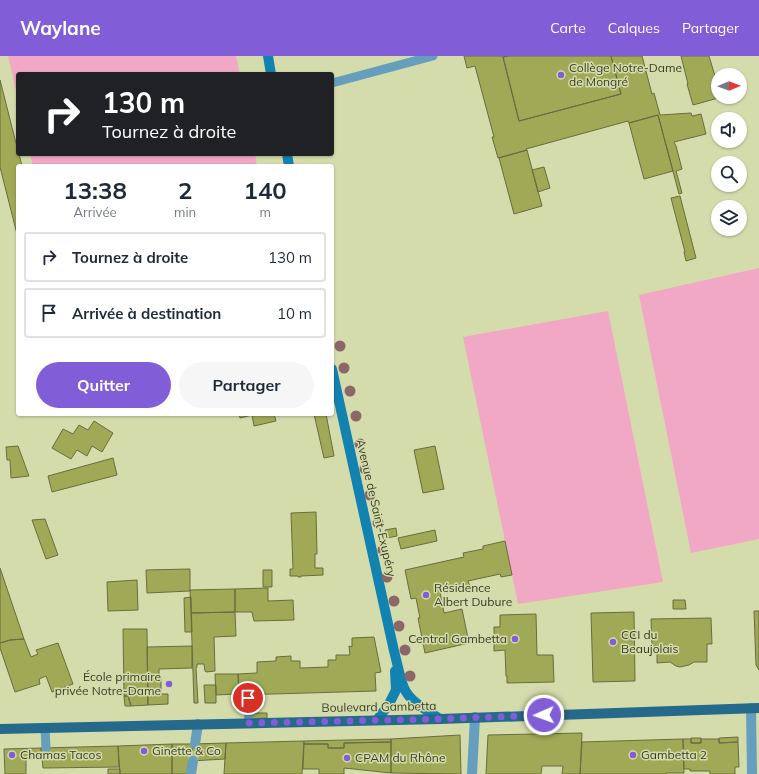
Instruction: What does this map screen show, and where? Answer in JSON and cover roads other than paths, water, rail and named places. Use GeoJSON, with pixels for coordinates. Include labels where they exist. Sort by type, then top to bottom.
{"type":"FeatureCollection","features":[{"type":"Feature","properties":{"kind":"main road","name":"Boulevard Gambetta"},"geometry":{"type":"LineString","coordinates":[[0,729],[440,719],[755,708]]}},
{"type":"Feature","properties":{"kind":"street"},"geometry":{"type":"LineString","coordinates":[[268,56],[271,72]]}},
{"type":"Feature","properties":{"kind":"street","name":"Avenue de Saint-Exupéry"},"geometry":{"type":"LineString","coordinates":[[334,378],[394,651],[405,689],[419,705],[440,719]]}},
{"type":"Feature","properties":{"kind":"street","name":"Avenue de Saint-Exupéry"},"geometry":{"type":"LineString","coordinates":[[377,720],[389,704],[396,690],[394,651]]}},
{"type":"Feature","properties":{"kind":"street"},"geometry":{"type":"LineString","coordinates":[[752,774],[755,708]]}},
{"type":"Feature","properties":{"kind":"street"},"geometry":{"type":"LineString","coordinates":[[472,774],[475,717]]}},
{"type":"Feature","properties":{"kind":"street"},"geometry":{"type":"LineString","coordinates":[[195,744],[198,724]]}},
{"type":"Feature","properties":{"kind":"street"},"geometry":{"type":"LineString","coordinates":[[191,774],[193,761]]}},
{"type":"Feature","properties":{"kind":"lane"},"geometry":{"type":"LineString","coordinates":[[334,82],[433,56]]}},
{"type":"Feature","properties":{"kind":"lane"},"geometry":{"type":"LineString","coordinates":[[248,698],[249,723]]}},
{"type":"Feature","properties":{"kind":"lane"},"geometry":{"type":"LineString","coordinates":[[45,728],[46,748]]}},
{"type":"Feature","properties":{"kind":"tunnel"},"geometry":{"type":"LineString","coordinates":[[193,761],[195,744]]}},
{"type":"Feature","properties":{"kind":"place","name":"Collège Notre-Dame de Mongré"},"geometry":{"type":"Point","coordinates":[561,75]}},
{"type":"Feature","properties":{"kind":"place","name":"Résidence Albert Dubure"},"geometry":{"type":"Point","coordinates":[426,595]}},
{"type":"Feature","properties":{"kind":"place","name":"Central Gambetta"},"geometry":{"type":"Point","coordinates":[515,639]}},
{"type":"Feature","properties":{"kind":"place","name":"CCI du Beaujolais"},"geometry":{"type":"Point","coordinates":[613,642]}},
{"type":"Feature","properties":{"kind":"place","name":"École primaire privée Notre-Dame"},"geometry":{"type":"Point","coordinates":[169,684]}},
{"type":"Feature","properties":{"kind":"place","name":"Ginette & Co"},"geometry":{"type":"Point","coordinates":[144,751]}},
{"type":"Feature","properties":{"kind":"place","name":"Chamas Tacos"},"geometry":{"type":"Point","coordinates":[12,755]}},
{"type":"Feature","properties":{"kind":"place","name":"Gambetta 2"},"geometry":{"type":"Point","coordinates":[633,755]}},
{"type":"Feature","properties":{"kind":"place","name":"CPAM du Rhône"},"geometry":{"type":"Point","coordinates":[347,758]}}]}
